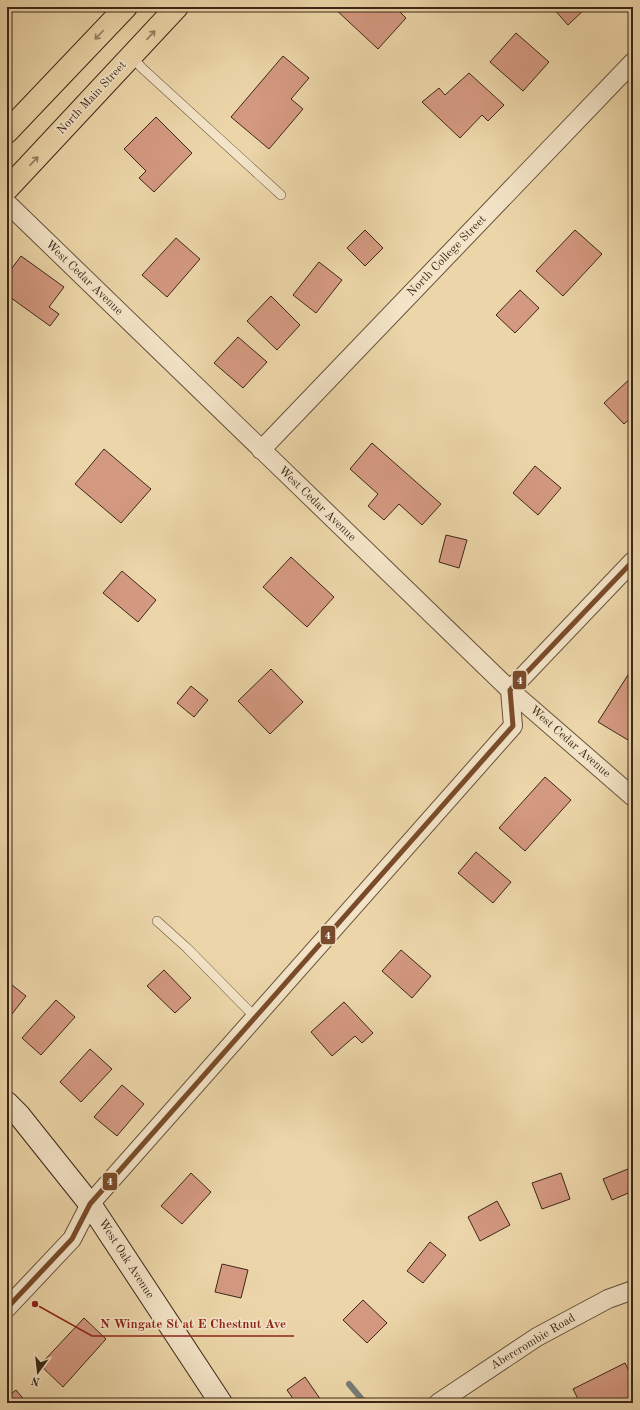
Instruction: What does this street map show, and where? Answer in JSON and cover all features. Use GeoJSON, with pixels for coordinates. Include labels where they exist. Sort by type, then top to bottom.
{"type":"FeatureCollection","features":[{"type":"Feature","properties":{"kind":"main road"},"geometry":{"type":"LineString","coordinates":[[7,132],[126,7]]}},
{"type":"Feature","properties":{"kind":"main road","name":"North Main Street"},"geometry":{"type":"LineString","coordinates":[[7,190],[177,7]]}},
{"type":"Feature","properties":{"kind":"street","name":"North College Street"},"geometry":{"type":"LineString","coordinates":[[261,450],[633,62]]}},
{"type":"Feature","properties":{"kind":"street","name":"West Cedar Avenue"},"geometry":{"type":"LineString","coordinates":[[7,204],[510,690],[633,798]]}},
{"type":"Feature","properties":{"kind":"street"},"geometry":{"type":"LineString","coordinates":[[7,1308],[72,1239],[90,1204],[513,726],[510,690],[633,561]]}},
{"type":"Feature","properties":{"kind":"street","name":"West Oak Avenue"},"geometry":{"type":"LineString","coordinates":[[7,1104],[19,1115],[90,1204],[221,1403]]}},
{"type":"Feature","properties":{"kind":"street","name":"Abercrombie Road"},"geometry":{"type":"LineString","coordinates":[[438,1403],[537,1338],[608,1299],[633,1290]]}},
{"type":"Feature","properties":{"kind":"lane"},"geometry":{"type":"LineString","coordinates":[[131,56],[142,68],[281,196]]}},
{"type":"Feature","properties":{"kind":"lane"},"geometry":{"type":"LineString","coordinates":[[157,921],[187,948],[255,1017]]}},
{"type":"Feature","properties":{"kind":"building"},"geometry":{"type":"Polygon","coordinates":[[[333,7],[395,7],[406,18],[378,49],[333,7]]]}},
{"type":"Feature","properties":{"kind":"building"},"geometry":{"type":"Polygon","coordinates":[[[552,7],[587,7],[568,25],[552,7]]]}},
{"type":"Feature","properties":{"kind":"building"},"geometry":{"type":"Polygon","coordinates":[[[516,33],[549,62],[523,91],[490,62],[516,33]]]}},
{"type":"Feature","properties":{"kind":"building"},"geometry":{"type":"Polygon","coordinates":[[[283,56],[309,78],[291,99],[303,109],[269,149],[231,117],[283,56]]]}},
{"type":"Feature","properties":{"kind":"building"},"geometry":{"type":"Polygon","coordinates":[[[469,73],[504,105],[488,121],[482,115],[460,138],[422,102],[439,88],[445,95],[469,73]]]}},
{"type":"Feature","properties":{"kind":"building"},"geometry":{"type":"Polygon","coordinates":[[[156,117],[192,153],[154,192],[139,178],[146,171],[124,149],[156,117]]]}},
{"type":"Feature","properties":{"kind":"building"},"geometry":{"type":"Polygon","coordinates":[[[365,230],[383,248],[365,266],[347,248],[365,230]]]}},
{"type":"Feature","properties":{"kind":"building"},"geometry":{"type":"Polygon","coordinates":[[[575,230],[602,254],[563,296],[536,271],[575,230]]]}},
{"type":"Feature","properties":{"kind":"building"},"geometry":{"type":"Polygon","coordinates":[[[176,238],[200,259],[167,297],[142,275],[176,238]]]}},
{"type":"Feature","properties":{"kind":"building"},"geometry":{"type":"Polygon","coordinates":[[[21,256],[64,287],[49,307],[59,314],[50,326],[7,295],[7,275],[21,256]]]}},
{"type":"Feature","properties":{"kind":"building"},"geometry":{"type":"Polygon","coordinates":[[[319,262],[342,280],[316,313],[293,295],[319,262]]]}},
{"type":"Feature","properties":{"kind":"building"},"geometry":{"type":"Polygon","coordinates":[[[520,290],[539,308],[515,333],[496,315],[520,290]]]}},
{"type":"Feature","properties":{"kind":"building"},"geometry":{"type":"Polygon","coordinates":[[[271,296],[300,325],[277,350],[247,321],[271,296]]]}},
{"type":"Feature","properties":{"kind":"building"},"geometry":{"type":"Polygon","coordinates":[[[238,337],[267,362],[243,388],[214,363],[238,337]]]}},
{"type":"Feature","properties":{"kind":"building"},"geometry":{"type":"Polygon","coordinates":[[[633,376],[633,416],[624,424],[604,403],[633,376]]]}},
{"type":"Feature","properties":{"kind":"building"},"geometry":{"type":"Polygon","coordinates":[[[372,443],[441,504],[422,525],[399,504],[384,520],[368,506],[378,494],[350,469],[372,443]]]}},
{"type":"Feature","properties":{"kind":"building"},"geometry":{"type":"Polygon","coordinates":[[[104,449],[151,489],[121,523],[75,484],[104,449]]]}},
{"type":"Feature","properties":{"kind":"building"},"geometry":{"type":"Polygon","coordinates":[[[535,466],[561,488],[538,515],[513,493],[535,466]]]}},
{"type":"Feature","properties":{"kind":"building"},"geometry":{"type":"Polygon","coordinates":[[[446,535],[467,540],[459,568],[439,562],[446,535]]]}},
{"type":"Feature","properties":{"kind":"building"},"geometry":{"type":"Polygon","coordinates":[[[291,557],[334,597],[307,627],[263,587],[291,557]]]}},
{"type":"Feature","properties":{"kind":"building"},"geometry":{"type":"Polygon","coordinates":[[[122,571],[156,600],[138,622],[103,593],[122,571]]]}},
{"type":"Feature","properties":{"kind":"building"},"geometry":{"type":"Polygon","coordinates":[[[633,667],[633,732],[628,740],[598,722],[633,667]]]}},
{"type":"Feature","properties":{"kind":"building"},"geometry":{"type":"Polygon","coordinates":[[[271,669],[303,702],[270,734],[238,701],[271,669]]]}},
{"type":"Feature","properties":{"kind":"building"},"geometry":{"type":"Polygon","coordinates":[[[191,686],[208,700],[194,717],[177,703],[191,686]]]}},
{"type":"Feature","properties":{"kind":"building"},"geometry":{"type":"Polygon","coordinates":[[[545,777],[571,800],[525,851],[499,828],[545,777]]]}},
{"type":"Feature","properties":{"kind":"building"},"geometry":{"type":"Polygon","coordinates":[[[476,852],[511,882],[493,903],[458,873],[476,852]]]}},
{"type":"Feature","properties":{"kind":"building"},"geometry":{"type":"Polygon","coordinates":[[[401,950],[431,976],[412,998],[382,971],[401,950]]]}},
{"type":"Feature","properties":{"kind":"building"},"geometry":{"type":"Polygon","coordinates":[[[164,970],[191,998],[175,1013],[147,986],[164,970]]]}},
{"type":"Feature","properties":{"kind":"building"},"geometry":{"type":"Polygon","coordinates":[[[7,981],[26,996],[8,1019],[7,1019],[7,981]]]}},
{"type":"Feature","properties":{"kind":"building"},"geometry":{"type":"Polygon","coordinates":[[[56,1000],[75,1017],[41,1055],[22,1038],[56,1000]]]}},
{"type":"Feature","properties":{"kind":"building"},"geometry":{"type":"Polygon","coordinates":[[[344,1002],[373,1033],[362,1043],[355,1036],[332,1056],[311,1032],[344,1002]]]}},
{"type":"Feature","properties":{"kind":"building"},"geometry":{"type":"Polygon","coordinates":[[[90,1049],[112,1069],[81,1102],[60,1082],[90,1049]]]}},
{"type":"Feature","properties":{"kind":"building"},"geometry":{"type":"Polygon","coordinates":[[[122,1085],[144,1104],[117,1136],[94,1117],[122,1085]]]}},
{"type":"Feature","properties":{"kind":"building"},"geometry":{"type":"Polygon","coordinates":[[[628,1169],[633,1181],[633,1191],[612,1200],[603,1179],[628,1169]]]}},
{"type":"Feature","properties":{"kind":"building"},"geometry":{"type":"Polygon","coordinates":[[[191,1173],[211,1192],[182,1224],[161,1206],[191,1173]]]}},
{"type":"Feature","properties":{"kind":"building"},"geometry":{"type":"Polygon","coordinates":[[[561,1173],[570,1199],[542,1209],[532,1183],[561,1173]]]}},
{"type":"Feature","properties":{"kind":"building"},"geometry":{"type":"Polygon","coordinates":[[[497,1201],[510,1225],[480,1241],[468,1217],[497,1201]]]}},
{"type":"Feature","properties":{"kind":"building"},"geometry":{"type":"Polygon","coordinates":[[[7,1239],[12,1245],[7,1249],[7,1239]]]}},
{"type":"Feature","properties":{"kind":"building"},"geometry":{"type":"Polygon","coordinates":[[[430,1242],[446,1255],[423,1283],[407,1271],[430,1242]]]}},
{"type":"Feature","properties":{"kind":"building"},"geometry":{"type":"Polygon","coordinates":[[[222,1264],[248,1270],[241,1298],[215,1292],[222,1264]]]}},
{"type":"Feature","properties":{"kind":"building"},"geometry":{"type":"Polygon","coordinates":[[[363,1300],[387,1323],[367,1343],[343,1320],[363,1300]]]}},
{"type":"Feature","properties":{"kind":"building"},"geometry":{"type":"Polygon","coordinates":[[[84,1318],[106,1339],[63,1387],[40,1365],[84,1318]]]}},
{"type":"Feature","properties":{"kind":"building"},"geometry":{"type":"Polygon","coordinates":[[[625,1363],[633,1379],[633,1396],[620,1403],[580,1403],[573,1389],[625,1363]]]}},
{"type":"Feature","properties":{"kind":"building"},"geometry":{"type":"Polygon","coordinates":[[[305,1377],[323,1403],[296,1403],[287,1390],[305,1377]]]}},
{"type":"Feature","properties":{"kind":"building"},"geometry":{"type":"Polygon","coordinates":[[[16,1390],[27,1403],[7,1403],[7,1397],[16,1390]]]}},
{"type":"Feature","properties":{"kind":"waterway"},"geometry":{"type":"LineString","coordinates":[[349,1384],[365,1403]]}},
{"type":"Feature","properties":{"kind":"transit line","name":"4"},"geometry":{"type":"LineString","coordinates":[[7,1308],[72,1239],[90,1204],[513,726],[510,690],[633,561]]}},
{"type":"Feature","properties":{"kind":"place","name":"N Wingate St at E Chestnut Ave"},"geometry":{"type":"Point","coordinates":[35,1304]}}]}
